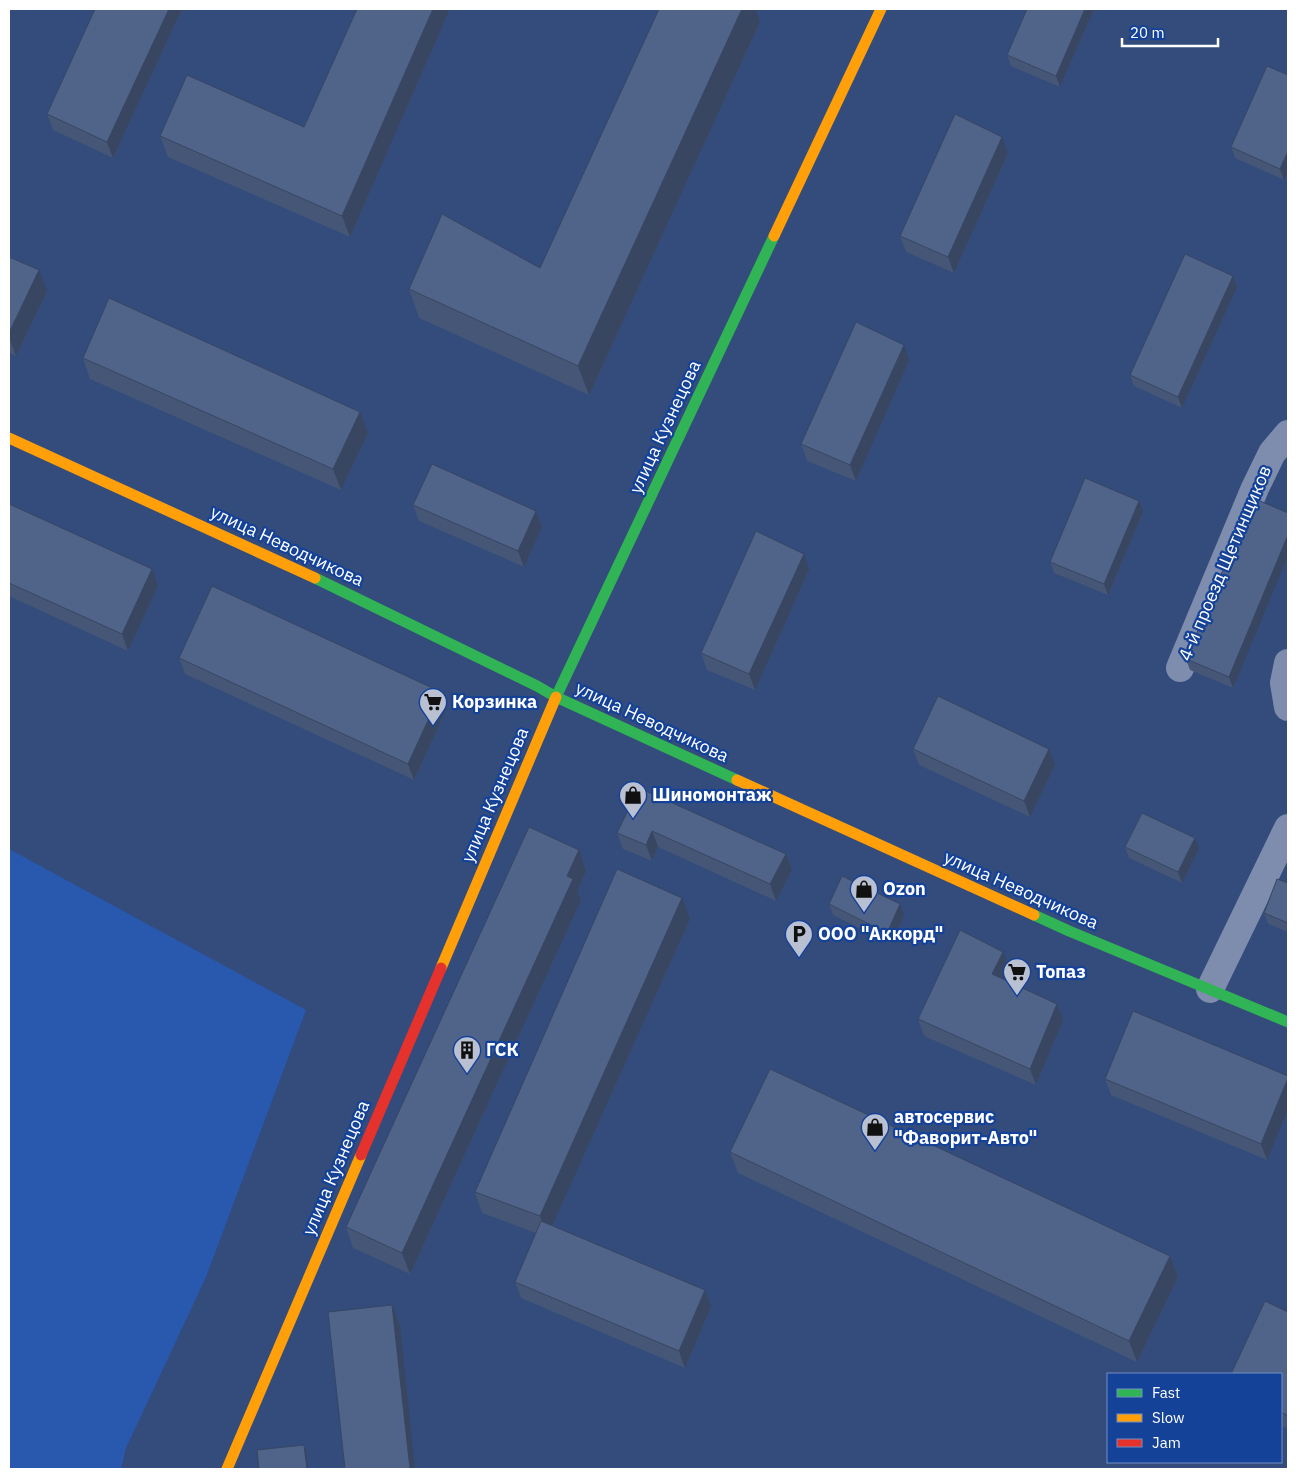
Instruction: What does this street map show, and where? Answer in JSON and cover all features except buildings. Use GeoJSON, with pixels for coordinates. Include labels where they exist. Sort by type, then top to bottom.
{"type":"FeatureCollection","features":[{"type":"Feature","properties":{"kind":"main road","name":"улица Кузнецова"},"geometry":{"type":"LineString","coordinates":[[227,1469],[556,697],[881,9]]}},
{"type":"Feature","properties":{"kind":"main road","name":"улица Неводчикова"},"geometry":{"type":"LineString","coordinates":[[9,438],[337,588],[556,697],[1069,931],[1288,1022]]}},
{"type":"Feature","properties":{"kind":"street","name":"4-й проезд Щетинщиков"},"geometry":{"type":"LineString","coordinates":[[1180,668],[1255,488],[1272,453],[1288,434]]}},
{"type":"Feature","properties":{"kind":"street"},"geometry":{"type":"LineString","coordinates":[[1288,663],[1284,683],[1288,707]]}},
{"type":"Feature","properties":{"kind":"street"},"geometry":{"type":"LineString","coordinates":[[1210,989],[1288,828]]}},
{"type":"Feature","properties":{"kind":"shaded area"},"geometry":{"type":"Polygon","coordinates":[[[9,849],[306,1010],[206,1277],[126,1448],[121,1469],[9,1469],[9,849]]]}},
{"type":"Feature","properties":{"kind":"traffic: fast"},"geometry":{"type":"LineString","coordinates":[[556,697],[774,236]]}},
{"type":"Feature","properties":{"kind":"traffic: fast"},"geometry":{"type":"LineString","coordinates":[[315,578],[556,697],[737,780]]}},
{"type":"Feature","properties":{"kind":"traffic: fast"},"geometry":{"type":"LineString","coordinates":[[1034,915],[1288,1022]]}},
{"type":"Feature","properties":{"kind":"traffic: slow"},"geometry":{"type":"LineString","coordinates":[[774,236],[881,9]]}},
{"type":"Feature","properties":{"kind":"traffic: slow"},"geometry":{"type":"LineString","coordinates":[[9,438],[315,578]]}},
{"type":"Feature","properties":{"kind":"traffic: slow"},"geometry":{"type":"LineString","coordinates":[[441,968],[556,697]]}},
{"type":"Feature","properties":{"kind":"traffic: slow"},"geometry":{"type":"LineString","coordinates":[[737,780],[1034,915]]}},
{"type":"Feature","properties":{"kind":"traffic: slow"},"geometry":{"type":"LineString","coordinates":[[227,1469],[361,1155]]}},
{"type":"Feature","properties":{"kind":"traffic: jam"},"geometry":{"type":"LineString","coordinates":[[361,1155],[441,968]]}},
{"type":"Feature","properties":{"kind":"place","name":"Корзинка"},"geometry":{"type":"Point","coordinates":[433,726]}},
{"type":"Feature","properties":{"kind":"place","name":"Шиномонтаж"},"geometry":{"type":"Point","coordinates":[633,819]}},
{"type":"Feature","properties":{"kind":"place","name":"Ozon"},"geometry":{"type":"Point","coordinates":[864,913]}},
{"type":"Feature","properties":{"kind":"place","name":"ООО \"Аккорд\""},"geometry":{"type":"Point","coordinates":[799,958]}},
{"type":"Feature","properties":{"kind":"place","name":"Топаз"},"geometry":{"type":"Point","coordinates":[1017,996]}},
{"type":"Feature","properties":{"kind":"place","name":"ГСК"},"geometry":{"type":"Point","coordinates":[467,1074]}},
{"type":"Feature","properties":{"kind":"place","name":"автосервис \"Фаворит-Авто\""},"geometry":{"type":"Point","coordinates":[875,1151]}}]}
